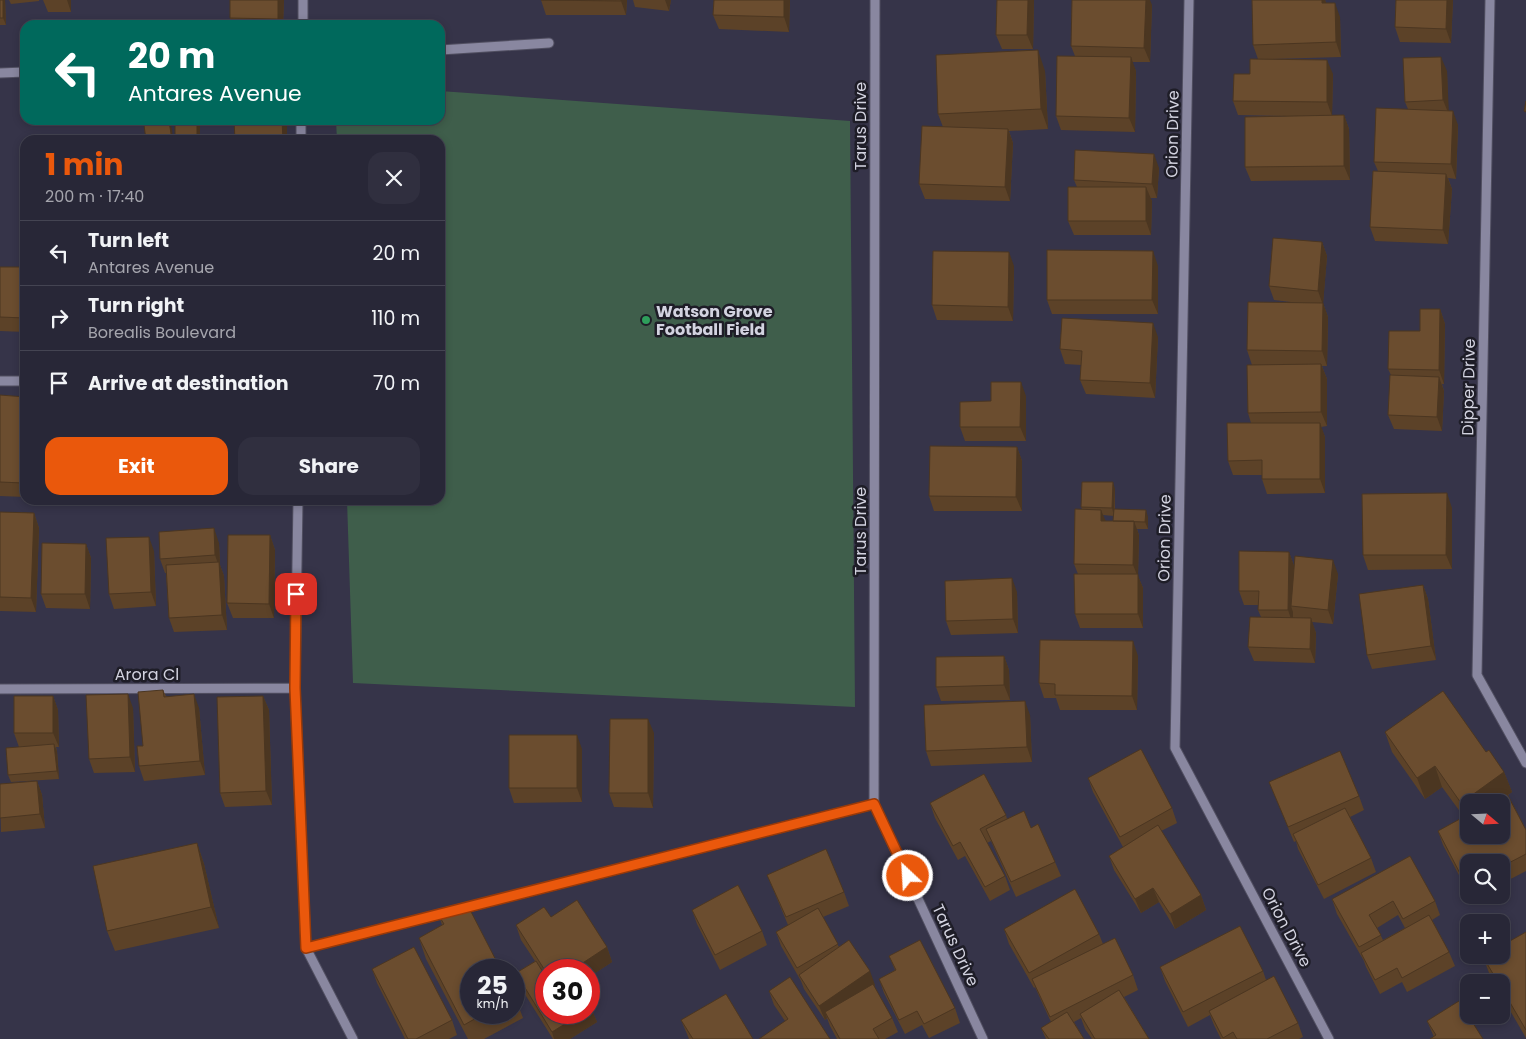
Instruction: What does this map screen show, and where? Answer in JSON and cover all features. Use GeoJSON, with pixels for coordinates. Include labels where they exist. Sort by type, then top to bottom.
{"type":"FeatureCollection","features":[{"type":"Feature","properties":{"kind":"street"},"geometry":{"type":"LineString","coordinates":[[303,0],[303,20]]}},
{"type":"Feature","properties":{"kind":"street","name":"Tarus Drive"},"geometry":{"type":"LineString","coordinates":[[875,0],[874,804],[983,1039]]}},
{"type":"Feature","properties":{"kind":"street","name":"Orion Drive"},"geometry":{"type":"LineString","coordinates":[[1190,0],[1175,748],[1329,1039]]}},
{"type":"Feature","properties":{"kind":"street","name":"Dipper Drive"},"geometry":{"type":"LineString","coordinates":[[1490,0],[1477,675],[1526,763]]}},
{"type":"Feature","properties":{"kind":"street"},"geometry":{"type":"LineString","coordinates":[[445,50],[549,43]]}},
{"type":"Feature","properties":{"kind":"street"},"geometry":{"type":"LineString","coordinates":[[0,73],[20,72]]}},
{"type":"Feature","properties":{"kind":"street"},"geometry":{"type":"LineString","coordinates":[[0,381],[20,381]]}},
{"type":"Feature","properties":{"kind":"street"},"geometry":{"type":"LineString","coordinates":[[298,505],[295,688],[306,948],[353,1039]]}},
{"type":"Feature","properties":{"kind":"street","name":"Arora Cl"},"geometry":{"type":"LineString","coordinates":[[0,690],[295,688]]}},
{"type":"Feature","properties":{"kind":"street"},"geometry":{"type":"LineString","coordinates":[[306,948],[874,804]]}},
{"type":"Feature","properties":{"kind":"green space","name":"Watson Grove Football Field"},"geometry":{"type":"Polygon","coordinates":[[[445,91],[850,121],[855,707],[353,683],[347,505],[445,505],[445,135],[337,135],[336,125],[445,125],[445,91]]]}},
{"type":"Feature","properties":{"kind":"building"},"geometry":{"type":"Polygon","coordinates":[[[0,0],[3,0],[3,18],[0,18],[0,0]]]}},
{"type":"Feature","properties":{"kind":"building"},"geometry":{"type":"Polygon","coordinates":[[[230,0],[278,0],[278,19],[230,18],[230,0]]]}},
{"type":"Feature","properties":{"kind":"building"},"geometry":{"type":"Polygon","coordinates":[[[541,0],[621,0],[621,1],[541,0]]]}},
{"type":"Feature","properties":{"kind":"building"},"geometry":{"type":"Polygon","coordinates":[[[714,0],[784,0],[784,17],[713,15],[714,0]]]}},
{"type":"Feature","properties":{"kind":"building"},"geometry":{"type":"Polygon","coordinates":[[[997,0],[1028,0],[1027,35],[996,35],[997,0]]]}},
{"type":"Feature","properties":{"kind":"building"},"geometry":{"type":"Polygon","coordinates":[[[1072,0],[1146,0],[1144,48],[1071,46],[1072,0]]]}},
{"type":"Feature","properties":{"kind":"building"},"geometry":{"type":"Polygon","coordinates":[[[1252,0],[1322,0],[1322,3],[1335,3],[1336,42],[1253,45],[1252,0]]]}},
{"type":"Feature","properties":{"kind":"building"},"geometry":{"type":"Polygon","coordinates":[[[1396,0],[1447,0],[1446,29],[1395,27],[1396,0]]]}},
{"type":"Feature","properties":{"kind":"building"},"geometry":{"type":"Polygon","coordinates":[[[1038,50],[1041,109],[938,114],[936,55],[1038,50]]]}},
{"type":"Feature","properties":{"kind":"building"},"geometry":{"type":"Polygon","coordinates":[[[1057,56],[1131,57],[1129,118],[1056,116],[1057,56]]]}},
{"type":"Feature","properties":{"kind":"building"},"geometry":{"type":"Polygon","coordinates":[[[1441,57],[1443,100],[1405,102],[1403,58],[1441,57]]]}},
{"type":"Feature","properties":{"kind":"building"},"geometry":{"type":"Polygon","coordinates":[[[1250,59],[1327,60],[1327,102],[1233,101],[1234,74],[1250,74],[1250,59]]]}},
{"type":"Feature","properties":{"kind":"building"},"geometry":{"type":"Polygon","coordinates":[[[1376,108],[1453,111],[1451,164],[1374,162],[1376,108]]]}},
{"type":"Feature","properties":{"kind":"building"},"geometry":{"type":"Polygon","coordinates":[[[1344,115],[1344,166],[1245,167],[1245,117],[1344,115]]]}},
{"type":"Feature","properties":{"kind":"building"},"geometry":{"type":"Polygon","coordinates":[[[144,125],[170,125],[171,135],[145,135],[144,125]]]}},
{"type":"Feature","properties":{"kind":"building"},"geometry":{"type":"Polygon","coordinates":[[[175,125],[197,125],[197,135],[175,135],[175,125]]]}},
{"type":"Feature","properties":{"kind":"building"},"geometry":{"type":"Polygon","coordinates":[[[234,125],[282,125],[283,135],[235,135],[234,125]]]}},
{"type":"Feature","properties":{"kind":"building"},"geometry":{"type":"Polygon","coordinates":[[[922,126],[1008,129],[1005,187],[919,184],[922,126]]]}},
{"type":"Feature","properties":{"kind":"building"},"geometry":{"type":"Polygon","coordinates":[[[1075,150],[1154,154],[1152,184],[1074,180],[1075,150]]]}},
{"type":"Feature","properties":{"kind":"building"},"geometry":{"type":"Polygon","coordinates":[[[1373,171],[1446,174],[1443,230],[1370,227],[1373,171]]]}},
{"type":"Feature","properties":{"kind":"building"},"geometry":{"type":"Polygon","coordinates":[[[1068,187],[1146,187],[1146,221],[1068,221],[1068,187]]]}},
{"type":"Feature","properties":{"kind":"building"},"geometry":{"type":"Polygon","coordinates":[[[1273,238],[1322,242],[1318,291],[1269,286],[1273,238]]]}},
{"type":"Feature","properties":{"kind":"building"},"geometry":{"type":"Polygon","coordinates":[[[1047,250],[1153,251],[1152,300],[1047,300],[1047,250]]]}},
{"type":"Feature","properties":{"kind":"building"},"geometry":{"type":"Polygon","coordinates":[[[933,251],[1009,252],[1008,307],[932,305],[933,251]]]}},
{"type":"Feature","properties":{"kind":"building"},"geometry":{"type":"Polygon","coordinates":[[[0,267],[20,267],[20,318],[0,317],[0,267]]]}},
{"type":"Feature","properties":{"kind":"building"},"geometry":{"type":"Polygon","coordinates":[[[1248,302],[1323,303],[1322,351],[1247,350],[1248,302]]]}},
{"type":"Feature","properties":{"kind":"building"},"geometry":{"type":"Polygon","coordinates":[[[1420,309],[1440,309],[1439,370],[1388,369],[1389,331],[1420,331],[1420,309]]]}},
{"type":"Feature","properties":{"kind":"building"},"geometry":{"type":"Polygon","coordinates":[[[1062,318],[1153,323],[1150,383],[1080,380],[1082,351],[1060,349],[1062,318]]]}},
{"type":"Feature","properties":{"kind":"building"},"geometry":{"type":"Polygon","coordinates":[[[1321,364],[1321,412],[1248,413],[1247,365],[1321,364]]]}},
{"type":"Feature","properties":{"kind":"building"},"geometry":{"type":"Polygon","coordinates":[[[1390,375],[1439,377],[1437,417],[1388,415],[1390,375]]]}},
{"type":"Feature","properties":{"kind":"building"},"geometry":{"type":"Polygon","coordinates":[[[991,382],[1021,382],[1020,427],[960,427],[960,402],[991,401],[991,382]]]}},
{"type":"Feature","properties":{"kind":"building"},"geometry":{"type":"Polygon","coordinates":[[[0,395],[20,397],[20,483],[0,482],[0,395]]]}},
{"type":"Feature","properties":{"kind":"building"},"geometry":{"type":"Polygon","coordinates":[[[1227,423],[1320,423],[1320,479],[1262,479],[1262,460],[1228,461],[1227,423]]]}},
{"type":"Feature","properties":{"kind":"building"},"geometry":{"type":"Polygon","coordinates":[[[930,446],[1017,447],[1016,497],[929,496],[930,446]]]}},
{"type":"Feature","properties":{"kind":"building"},"geometry":{"type":"Polygon","coordinates":[[[1082,482],[1113,482],[1112,508],[1081,507],[1082,482]]]}},
{"type":"Feature","properties":{"kind":"building"},"geometry":{"type":"Polygon","coordinates":[[[1447,493],[1446,555],[1363,555],[1362,494],[1447,493]]]}},
{"type":"Feature","properties":{"kind":"building"},"geometry":{"type":"Polygon","coordinates":[[[1075,509],[1101,510],[1101,521],[1134,521],[1133,565],[1074,564],[1075,509]]]}},
{"type":"Feature","properties":{"kind":"building"},"geometry":{"type":"Polygon","coordinates":[[[1114,509],[1146,510],[1145,522],[1113,521],[1114,509]]]}},
{"type":"Feature","properties":{"kind":"building"},"geometry":{"type":"Polygon","coordinates":[[[0,512],[34,513],[31,598],[0,597],[0,512]]]}},
{"type":"Feature","properties":{"kind":"building"},"geometry":{"type":"Polygon","coordinates":[[[214,528],[215,555],[160,559],[159,532],[214,528]]]}},
{"type":"Feature","properties":{"kind":"building"},"geometry":{"type":"Polygon","coordinates":[[[228,535],[270,535],[269,604],[227,603],[228,535]]]}},
{"type":"Feature","properties":{"kind":"building"},"geometry":{"type":"Polygon","coordinates":[[[149,537],[151,592],[109,594],[106,538],[149,537]]]}},
{"type":"Feature","properties":{"kind":"building"},"geometry":{"type":"Polygon","coordinates":[[[42,543],[86,544],[85,594],[41,594],[42,543]]]}},
{"type":"Feature","properties":{"kind":"building"},"geometry":{"type":"Polygon","coordinates":[[[1239,551],[1289,552],[1288,610],[1258,610],[1259,591],[1239,591],[1239,551]]]}},
{"type":"Feature","properties":{"kind":"building"},"geometry":{"type":"Polygon","coordinates":[[[1295,556],[1333,560],[1328,610],[1291,606],[1295,556]]]}},
{"type":"Feature","properties":{"kind":"building"},"geometry":{"type":"Polygon","coordinates":[[[219,562],[222,615],[169,618],[166,565],[219,562]]]}},
{"type":"Feature","properties":{"kind":"building"},"geometry":{"type":"Polygon","coordinates":[[[1074,574],[1138,574],[1138,614],[1075,614],[1074,574]]]}},
{"type":"Feature","properties":{"kind":"building"},"geometry":{"type":"Polygon","coordinates":[[[1012,578],[1013,619],[946,621],[945,581],[1012,578]]]}},
{"type":"Feature","properties":{"kind":"building"},"geometry":{"type":"Polygon","coordinates":[[[1423,585],[1431,646],[1367,655],[1359,594],[1423,585]]]}},
{"type":"Feature","properties":{"kind":"building"},"geometry":{"type":"Polygon","coordinates":[[[1250,617],[1311,618],[1310,649],[1248,647],[1250,617]]]}},
{"type":"Feature","properties":{"kind":"building"},"geometry":{"type":"Polygon","coordinates":[[[1040,640],[1133,641],[1132,696],[1055,695],[1055,684],[1039,683],[1040,640]]]}},
{"type":"Feature","properties":{"kind":"building"},"geometry":{"type":"Polygon","coordinates":[[[1004,656],[1004,685],[936,687],[936,657],[1004,656]]]}},
{"type":"Feature","properties":{"kind":"building"},"geometry":{"type":"Polygon","coordinates":[[[163,690],[164,697],[194,694],[200,761],[139,766],[137,746],[143,746],[138,692],[163,690]]]}},
{"type":"Feature","properties":{"kind":"building"},"geometry":{"type":"Polygon","coordinates":[[[1443,691],[1486,752],[1489,750],[1504,772],[1473,794],[1460,794],[1460,802],[1435,766],[1417,778],[1385,732],[1443,691]]]}},
{"type":"Feature","properties":{"kind":"building"},"geometry":{"type":"Polygon","coordinates":[[[128,694],[130,757],[89,759],[86,695],[128,694]]]}},
{"type":"Feature","properties":{"kind":"building"},"geometry":{"type":"Polygon","coordinates":[[[14,696],[53,696],[53,733],[14,733],[14,696]]]}},
{"type":"Feature","properties":{"kind":"building"},"geometry":{"type":"Polygon","coordinates":[[[263,696],[266,791],[220,793],[217,697],[263,696]]]}},
{"type":"Feature","properties":{"kind":"building"},"geometry":{"type":"Polygon","coordinates":[[[1025,701],[1027,747],[926,751],[924,705],[1025,701]]]}},
{"type":"Feature","properties":{"kind":"building"},"geometry":{"type":"Polygon","coordinates":[[[610,719],[648,719],[648,793],[609,793],[610,719]]]}},
{"type":"Feature","properties":{"kind":"building"},"geometry":{"type":"Polygon","coordinates":[[[509,735],[577,735],[577,788],[509,788],[509,735]]]}},
{"type":"Feature","properties":{"kind":"building"},"geometry":{"type":"Polygon","coordinates":[[[54,744],[57,771],[8,775],[6,748],[54,744]]]}},
{"type":"Feature","properties":{"kind":"building"},"geometry":{"type":"Polygon","coordinates":[[[1141,749],[1172,808],[1120,837],[1088,778],[1141,749]]]}},
{"type":"Feature","properties":{"kind":"building"},"geometry":{"type":"Polygon","coordinates":[[[1340,751],[1359,796],[1288,827],[1269,782],[1340,751]]]}},
{"type":"Feature","properties":{"kind":"building"},"geometry":{"type":"Polygon","coordinates":[[[984,774],[1006,815],[980,829],[1005,876],[985,887],[960,842],[953,846],[930,803],[984,774]]]}},
{"type":"Feature","properties":{"kind":"building"},"geometry":{"type":"Polygon","coordinates":[[[37,781],[40,814],[0,818],[0,784],[37,781]]]}},
{"type":"Feature","properties":{"kind":"building"},"geometry":{"type":"Polygon","coordinates":[[[1510,800],[1526,830],[1526,854],[1510,862],[1510,854],[1460,854],[1460,873],[1438,831],[1460,819],[1460,844],[1510,844],[1510,800]]]}},
{"type":"Feature","properties":{"kind":"building"},"geometry":{"type":"Polygon","coordinates":[[[1345,808],[1371,858],[1318,885],[1293,834],[1345,808]]]}},
{"type":"Feature","properties":{"kind":"building"},"geometry":{"type":"Polygon","coordinates":[[[1024,811],[1031,828],[1038,824],[1055,862],[1011,882],[986,829],[1024,811]]]}},
{"type":"Feature","properties":{"kind":"building"},"geometry":{"type":"Polygon","coordinates":[[[1158,825],[1201,895],[1170,914],[1153,888],[1135,899],[1109,856],[1158,825]]]}},
{"type":"Feature","properties":{"kind":"building"},"geometry":{"type":"Polygon","coordinates":[[[197,843],[211,907],[107,931],[93,866],[197,843]]]}},
{"type":"Feature","properties":{"kind":"building"},"geometry":{"type":"Polygon","coordinates":[[[826,849],[844,892],[786,917],[767,875],[826,849]]]}},
{"type":"Feature","properties":{"kind":"building"},"geometry":{"type":"Polygon","coordinates":[[[1410,856],[1435,901],[1403,919],[1393,901],[1369,915],[1381,935],[1359,947],[1332,899],[1410,856]]]}},
{"type":"Feature","properties":{"kind":"building"},"geometry":{"type":"Polygon","coordinates":[[[738,885],[762,931],[715,955],[692,910],[738,885]]]}},
{"type":"Feature","properties":{"kind":"building"},"geometry":{"type":"Polygon","coordinates":[[[1075,889],[1099,934],[1029,973],[1004,929],[1075,889]]]}},
{"type":"Feature","properties":{"kind":"building"},"geometry":{"type":"Polygon","coordinates":[[[577,900],[607,947],[589,959],[538,959],[516,925],[544,907],[551,917],[577,900]]]}},
{"type":"Feature","properties":{"kind":"building"},"geometry":{"type":"Polygon","coordinates":[[[466,902],[495,959],[460,959],[460,1017],[419,938],[444,924],[439,916],[466,902]]]}},
{"type":"Feature","properties":{"kind":"building"},"geometry":{"type":"Polygon","coordinates":[[[818,908],[838,944],[797,968],[776,932],[818,908]]]}},
{"type":"Feature","properties":{"kind":"building"},"geometry":{"type":"Polygon","coordinates":[[[1429,915],[1449,952],[1402,978],[1397,968],[1375,980],[1361,953],[1429,915]]]}},
{"type":"Feature","properties":{"kind":"building"},"geometry":{"type":"Polygon","coordinates":[[[1240,926],[1263,971],[1183,1012],[1160,967],[1240,926]]]}},
{"type":"Feature","properties":{"kind":"building"},"geometry":{"type":"Polygon","coordinates":[[[1526,932],[1526,1030],[1510,1002],[1510,974],[1493,974],[1487,964],[1510,964],[1510,941],[1526,932]]]}},
{"type":"Feature","properties":{"kind":"building"},"geometry":{"type":"Polygon","coordinates":[[[1115,938],[1133,975],[1050,1017],[1032,979],[1115,938]]]}},
{"type":"Feature","properties":{"kind":"building"},"geometry":{"type":"Polygon","coordinates":[[[849,940],[870,971],[819,1006],[799,975],[849,940]]]}},
{"type":"Feature","properties":{"kind":"building"},"geometry":{"type":"Polygon","coordinates":[[[920,940],[955,1008],[924,1024],[917,1011],[899,1020],[879,979],[896,970],[889,956],[920,940]]]}},
{"type":"Feature","properties":{"kind":"building"},"geometry":{"type":"Polygon","coordinates":[[[414,947],[452,1020],[416,1039],[408,1039],[372,969],[414,947]]]}},
{"type":"Feature","properties":{"kind":"building"},"geometry":{"type":"Polygon","coordinates":[[[535,962],[535,1004],[525,988],[525,968],[535,962]]]}},
{"type":"Feature","properties":{"kind":"building"},"geometry":{"type":"Polygon","coordinates":[[[1274,976],[1298,1023],[1267,1039],[1237,1039],[1233,1032],[1223,1038],[1209,1011],[1274,976]]]}},
{"type":"Feature","properties":{"kind":"building"},"geometry":{"type":"Polygon","coordinates":[[[790,977],[830,1039],[759,1039],[788,1019],[769,991],[790,977]]]}},
{"type":"Feature","properties":{"kind":"building"},"geometry":{"type":"Polygon","coordinates":[[[873,984],[892,1018],[873,1029],[879,1039],[840,1039],[825,1012],[873,984]]]}},
{"type":"Feature","properties":{"kind":"building"},"geometry":{"type":"Polygon","coordinates":[[[1119,990],[1149,1039],[1095,1039],[1080,1014],[1119,990]]]}},
{"type":"Feature","properties":{"kind":"building"},"geometry":{"type":"Polygon","coordinates":[[[726,994],[753,1039],[693,1039],[681,1020],[726,994]]]}},
{"type":"Feature","properties":{"kind":"building"},"geometry":{"type":"Polygon","coordinates":[[[1459,1001],[1460,1024],[1474,1024],[1483,1039],[1430,1039],[1436,1035],[1427,1021],[1459,1001]]]}},
{"type":"Feature","properties":{"kind":"building"},"geometry":{"type":"Polygon","coordinates":[[[1067,1012],[1084,1039],[1049,1039],[1041,1028],[1067,1012]]]}},
{"type":"Feature","properties":{"kind":"building"},"geometry":{"type":"Polygon","coordinates":[[[547,1024],[565,1024],[552,1032],[547,1024]]]}},
{"type":"Feature","properties":{"kind":"place","name":"Watson Grove Football Field"},"geometry":{"type":"Point","coordinates":[646,320]}},
{"type":"Feature","properties":{"kind":"route"},"geometry":{"type":"LineString","coordinates":[[296,594],[295,688],[306,948],[874,804],[908,876]]}}]}
